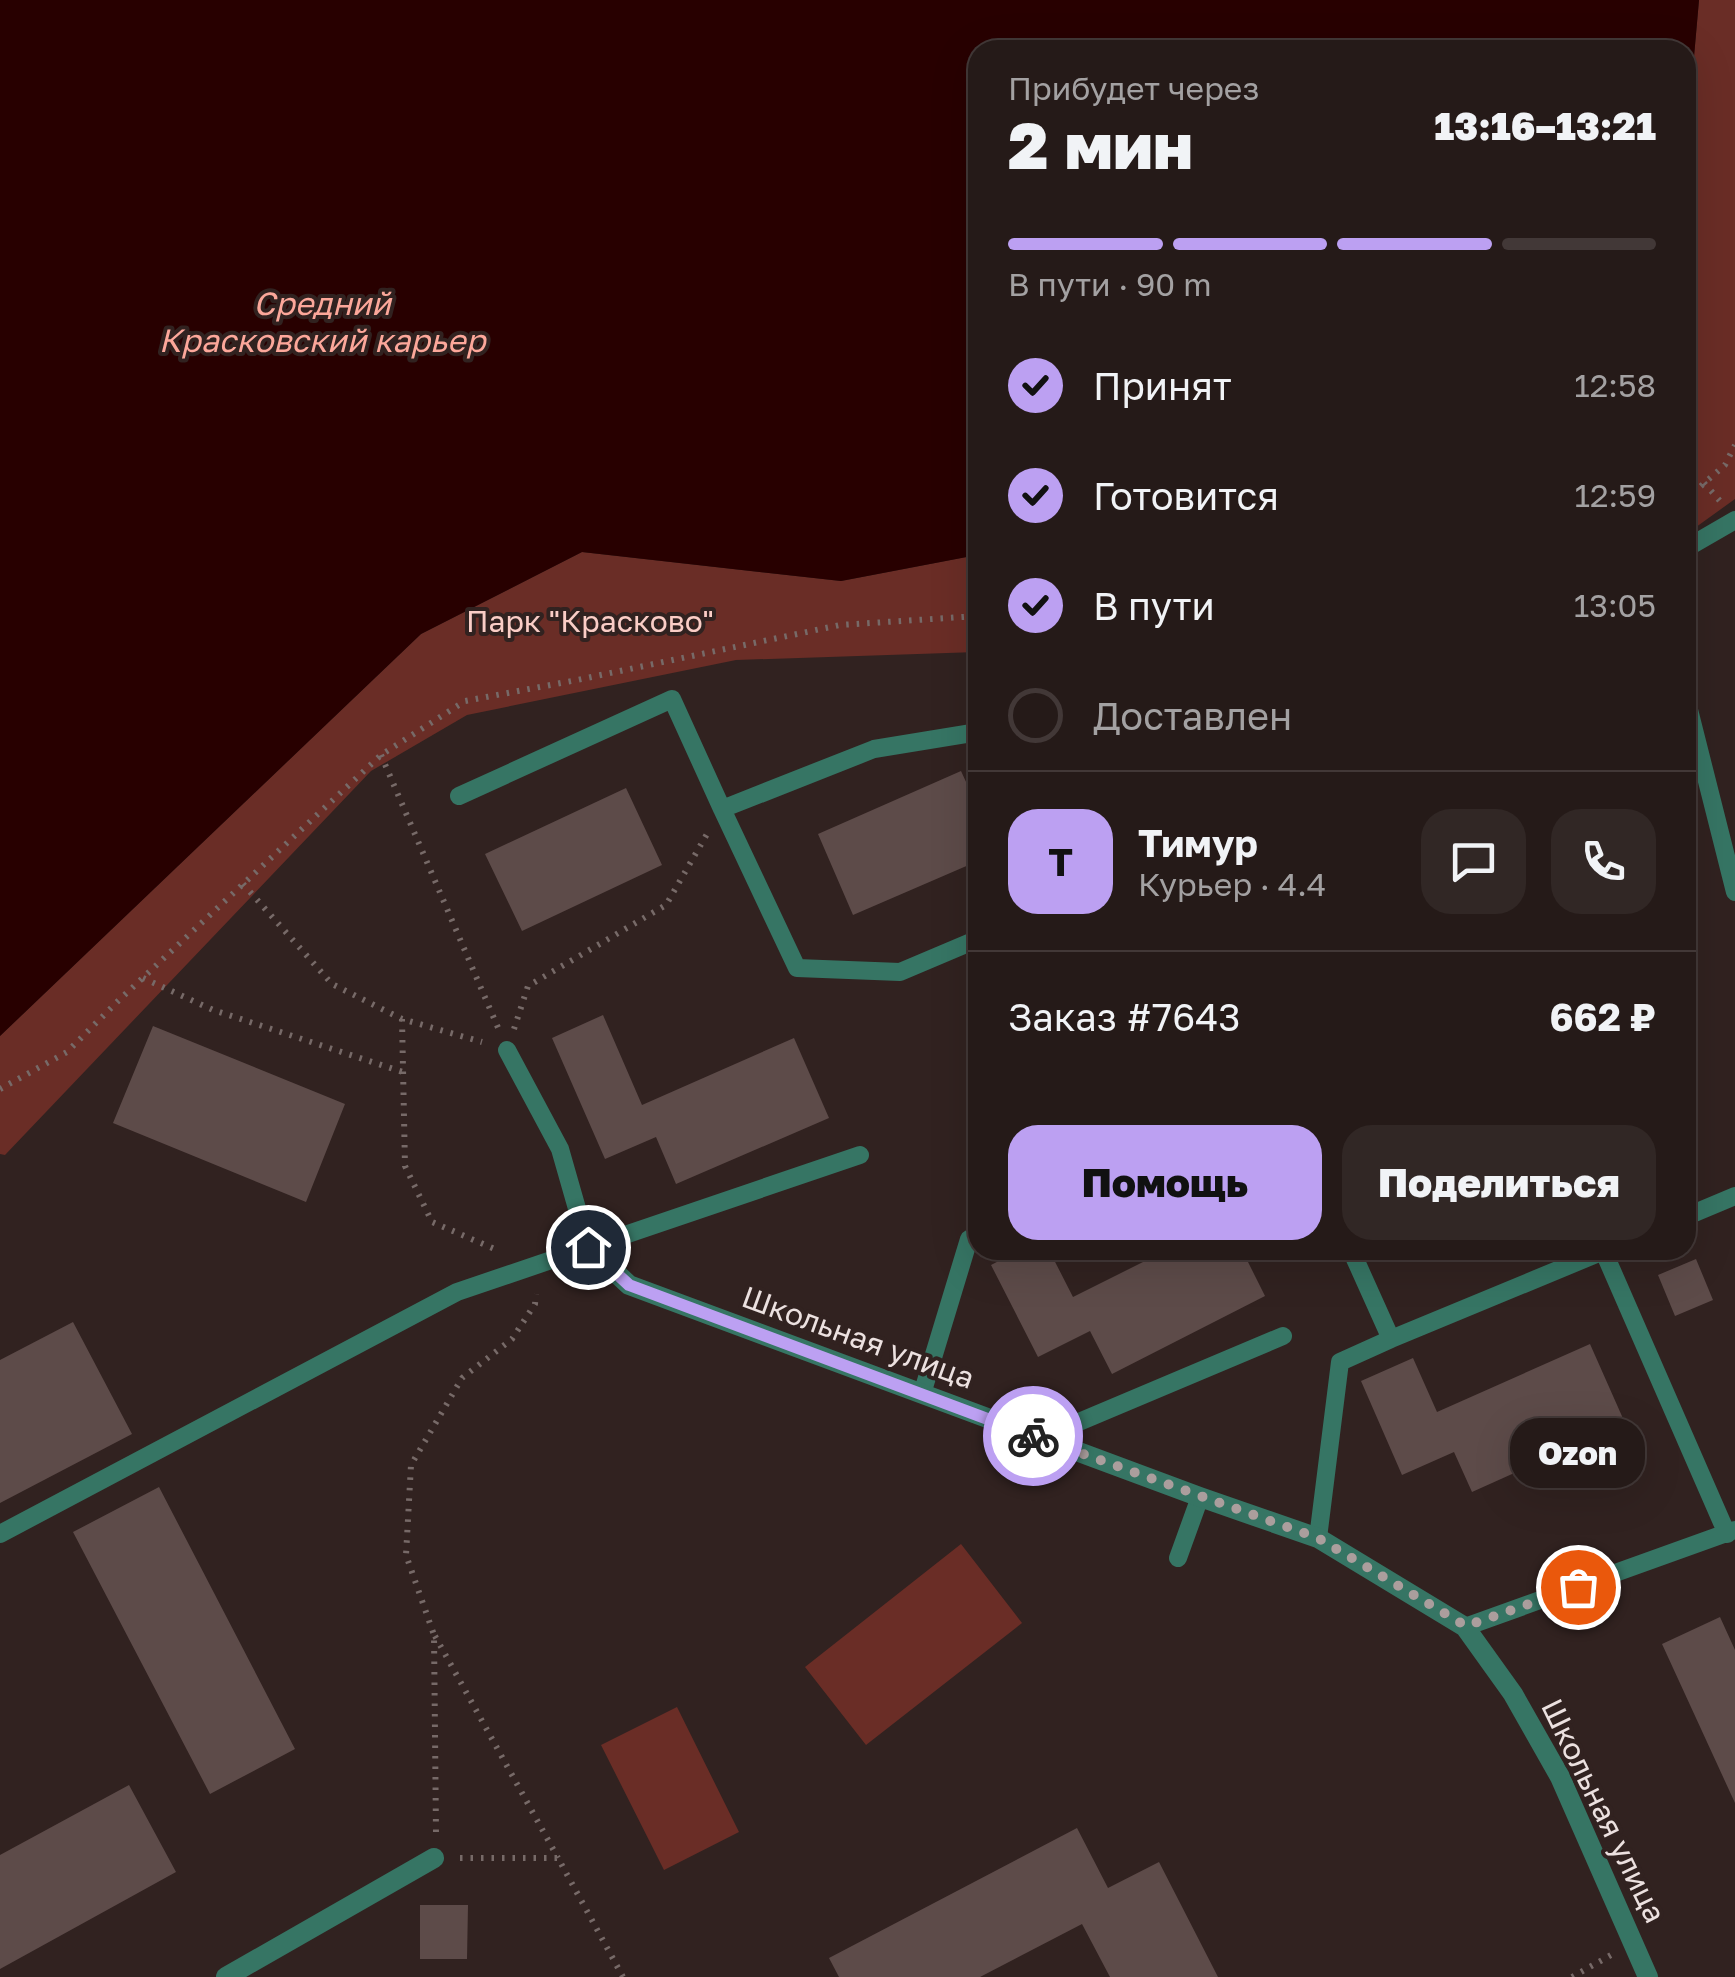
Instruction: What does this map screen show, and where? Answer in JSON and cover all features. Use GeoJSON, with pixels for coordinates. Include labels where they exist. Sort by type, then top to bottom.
{"type":"FeatureCollection","features":[{"type":"Feature","properties":{"kind":"street","name":"Школьная улица"},"geometry":{"type":"LineString","coordinates":[[588,1247],[629,1285],[1318,1538],[1466,1626],[1514,1694],[1560,1777],[1648,1977]]}},
{"type":"Feature","properties":{"kind":"street"},"geometry":{"type":"LineString","coordinates":[[226,1977],[434,1858]]}},
{"type":"Feature","properties":{"kind":"lane"},"geometry":{"type":"LineString","coordinates":[[1696,543],[1735,520]]}},
{"type":"Feature","properties":{"kind":"lane"},"geometry":{"type":"LineString","coordinates":[[460,796],[672,698],[797,968],[900,972],[968,943]]}},
{"type":"Feature","properties":{"kind":"lane"},"geometry":{"type":"LineString","coordinates":[[722,808],[874,749],[968,734]]}},
{"type":"Feature","properties":{"kind":"lane"},"geometry":{"type":"LineString","coordinates":[[1696,738],[1735,892]]}},
{"type":"Feature","properties":{"kind":"lane"},"geometry":{"type":"LineString","coordinates":[[507,1050],[560,1148],[588,1247]]}},
{"type":"Feature","properties":{"kind":"lane"},"geometry":{"type":"LineString","coordinates":[[0,1534],[457,1292],[860,1155]]}},
{"type":"Feature","properties":{"kind":"lane"},"geometry":{"type":"LineString","coordinates":[[1696,1212],[1735,1196]]}},
{"type":"Feature","properties":{"kind":"lane"},"geometry":{"type":"LineString","coordinates":[[922,1394],[968,1242]]}},
{"type":"Feature","properties":{"kind":"lane"},"geometry":{"type":"LineString","coordinates":[[1355,1260],[1391,1339]]}},
{"type":"Feature","properties":{"kind":"lane"},"geometry":{"type":"LineString","coordinates":[[1318,1538],[1340,1362],[1580,1260]]}},
{"type":"Feature","properties":{"kind":"lane"},"geometry":{"type":"LineString","coordinates":[[1466,1626],[1731,1532],[1609,1260]]}},
{"type":"Feature","properties":{"kind":"lane"},"geometry":{"type":"LineString","coordinates":[[1041,1438],[1283,1336]]}},
{"type":"Feature","properties":{"kind":"lane"},"geometry":{"type":"LineString","coordinates":[[1178,1558],[1200,1497]]}},
{"type":"Feature","properties":{"kind":"path"},"geometry":{"type":"LineString","coordinates":[[1696,490],[1725,465],[1735,445]]}},
{"type":"Feature","properties":{"kind":"path"},"geometry":{"type":"LineString","coordinates":[[381,755],[507,1050]]}},
{"type":"Feature","properties":{"kind":"path"},"geometry":{"type":"LineString","coordinates":[[507,1050],[528,986],[666,905],[722,808]]}},
{"type":"Feature","properties":{"kind":"path"},"geometry":{"type":"LineString","coordinates":[[243,884],[332,984],[402,1019],[507,1050]]}},
{"type":"Feature","properties":{"kind":"path"},"geometry":{"type":"LineString","coordinates":[[143,978],[214,1010],[403,1072]]}},
{"type":"Feature","properties":{"kind":"path"},"geometry":{"type":"LineString","coordinates":[[402,1019],[406,1166],[432,1222],[510,1255],[541,1262],[534,1304],[527,1316],[512,1339],[462,1378],[411,1465],[406,1555],[434,1634],[623,1977]]}},
{"type":"Feature","properties":{"kind":"path"},"geometry":{"type":"LineString","coordinates":[[0,1089],[68,1052]]}},
{"type":"Feature","properties":{"kind":"path"},"geometry":{"type":"LineString","coordinates":[[434,1634],[434,1858],[558,1858]]}},
{"type":"Feature","properties":{"kind":"path"},"geometry":{"type":"LineString","coordinates":[[1572,1977],[1633,1942]]}},
{"type":"Feature","properties":{"kind":"green space"},"geometry":{"type":"Polygon","coordinates":[[[1699,0],[1735,0],[1735,499],[1696,527],[1696,40],[1699,0]]]}},
{"type":"Feature","properties":{"kind":"green space","name":"Парк \"Красково\""},"geometry":{"type":"Polygon","coordinates":[[[582,552],[841,581],[968,557],[968,652],[736,660],[467,715],[371,771],[5,1155],[0,1154],[0,1036],[421,634],[582,552]]]}},
{"type":"Feature","properties":{"kind":"green space"},"geometry":{"type":"Polygon","coordinates":[[[961,1544],[1022,1623],[866,1745],[805,1667],[961,1544]]]}},
{"type":"Feature","properties":{"kind":"green space"},"geometry":{"type":"Polygon","coordinates":[[[677,1707],[739,1832],[664,1870],[601,1745],[677,1707]]]}},
{"type":"Feature","properties":{"kind":"water","name":"Средний Красковский карьер"},"geometry":{"type":"Polygon","coordinates":[[[0,0],[1699,0],[1695,40],[968,40],[968,557],[841,581],[582,552],[421,634],[0,1036],[0,0]]]}},
{"type":"Feature","properties":{"kind":"building"},"geometry":{"type":"Polygon","coordinates":[[[961,771],[968,786],[968,865],[853,915],[818,834],[961,771]]]}},
{"type":"Feature","properties":{"kind":"building"},"geometry":{"type":"Polygon","coordinates":[[[626,788],[662,865],[522,931],[485,854],[626,788]]]}},
{"type":"Feature","properties":{"kind":"building"},"geometry":{"type":"Polygon","coordinates":[[[603,1015],[642,1105],[794,1038],[829,1118],[676,1184],[656,1137],[605,1159],[552,1038],[603,1015]]]}},
{"type":"Feature","properties":{"kind":"building"},"geometry":{"type":"Polygon","coordinates":[[[153,1026],[345,1104],[306,1202],[113,1123],[153,1026]]]}},
{"type":"Feature","properties":{"kind":"building"},"geometry":{"type":"Polygon","coordinates":[[[1696,1259],[1713,1300],[1675,1316],[1658,1275],[1696,1259]]]}},
{"type":"Feature","properties":{"kind":"building"},"geometry":{"type":"Polygon","coordinates":[[[1001,1260],[1054,1260],[1073,1297],[1147,1260],[1247,1260],[1265,1296],[1112,1374],[1090,1331],[1038,1357],[991,1265],[1001,1260]]]}},
{"type":"Feature","properties":{"kind":"building"},"geometry":{"type":"Polygon","coordinates":[[[73,1322],[132,1434],[0,1503],[0,1360],[73,1322]]]}},
{"type":"Feature","properties":{"kind":"building"},"geometry":{"type":"Polygon","coordinates":[[[1590,1344],[1625,1423],[1472,1492],[1454,1452],[1402,1475],[1361,1381],[1413,1358],[1437,1412],[1590,1344]]]}},
{"type":"Feature","properties":{"kind":"building"},"geometry":{"type":"Polygon","coordinates":[[[159,1487],[295,1749],[210,1794],[73,1532],[159,1487]]]}},
{"type":"Feature","properties":{"kind":"building"},"geometry":{"type":"Polygon","coordinates":[[[1720,1617],[1735,1650],[1735,1803],[1662,1644],[1720,1617]]]}},
{"type":"Feature","properties":{"kind":"building"},"geometry":{"type":"Polygon","coordinates":[[[129,1785],[176,1872],[0,1969],[0,1855],[129,1785]]]}},
{"type":"Feature","properties":{"kind":"building"},"geometry":{"type":"Polygon","coordinates":[[[1077,1828],[1108,1888],[1159,1862],[1218,1977],[1110,1977],[1082,1924],[980,1977],[839,1977],[829,1958],[1077,1828]]]}},
{"type":"Feature","properties":{"kind":"building"},"geometry":{"type":"Polygon","coordinates":[[[420,1905],[468,1905],[467,1959],[420,1959],[420,1905]]]}},
{"type":"Feature","properties":{"kind":"way so far"},"geometry":{"type":"LineString","coordinates":[[1033,1436],[1318,1538],[1466,1626],[1578,1587]]}},
{"type":"Feature","properties":{"kind":"place","name":"Ozon"},"geometry":{"type":"Point","coordinates":[1578,1587]}},
{"type":"Feature","properties":{"kind":"route"},"geometry":{"type":"LineString","coordinates":[[588,1247],[629,1285],[1033,1436]]}}]}
